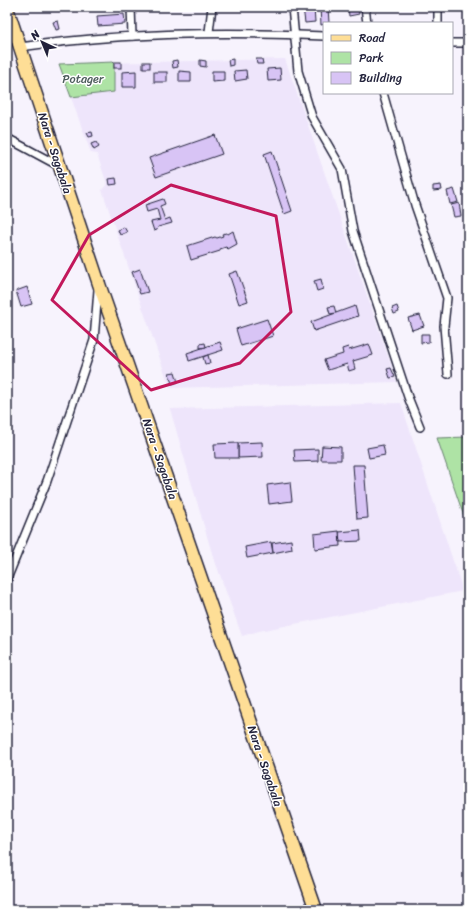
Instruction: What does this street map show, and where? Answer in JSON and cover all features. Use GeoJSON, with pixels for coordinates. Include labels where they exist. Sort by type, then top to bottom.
{"type":"FeatureCollection","features":[{"type":"Feature","properties":{"kind":"main road","name":"Nara - Sagabala"},"geometry":{"type":"LineString","coordinates":[[7,8],[99,284],[316,910]]}},
{"type":"Feature","properties":{"kind":"street"},"geometry":{"type":"LineString","coordinates":[[131,7],[132,36]]}},
{"type":"Feature","properties":{"kind":"street"},"geometry":{"type":"LineString","coordinates":[[209,32],[212,7]]}},
{"type":"Feature","properties":{"kind":"street"},"geometry":{"type":"LineString","coordinates":[[292,7],[298,71],[312,117],[342,169],[353,231],[408,397],[420,427]]}},
{"type":"Feature","properties":{"kind":"street"},"geometry":{"type":"LineString","coordinates":[[365,7],[367,22]]}},
{"type":"Feature","properties":{"kind":"street"},"geometry":{"type":"LineString","coordinates":[[438,7],[438,22]]}},
{"type":"Feature","properties":{"kind":"street"},"geometry":{"type":"LineString","coordinates":[[20,47],[132,36],[209,32],[323,36]]}},
{"type":"Feature","properties":{"kind":"street"},"geometry":{"type":"LineString","coordinates":[[453,44],[468,43]]}},
{"type":"Feature","properties":{"kind":"street"},"geometry":{"type":"LineString","coordinates":[[383,94],[415,205],[447,298],[444,326],[448,374]]}},
{"type":"Feature","properties":{"kind":"street"},"geometry":{"type":"LineString","coordinates":[[7,138],[60,167]]}},
{"type":"Feature","properties":{"kind":"street"},"geometry":{"type":"LineString","coordinates":[[7,579],[47,481],[94,340],[99,284]]}},
{"type":"Feature","properties":{"kind":"highlighted area"},"geometry":{"type":"Polygon","coordinates":[[[171,185],[276,216],[291,312],[240,363],[151,390],[52,300],[89,235],[171,185]]]}},
{"type":"Feature","properties":{"kind":"shaded area"},"geometry":{"type":"Polygon","coordinates":[[[285,59],[397,382],[170,388],[102,190],[107,184],[97,154],[91,153],[59,64],[285,59]]]}},
{"type":"Feature","properties":{"kind":"shaded area"},"geometry":{"type":"Polygon","coordinates":[[[401,403],[463,591],[259,631],[242,636],[211,550],[170,409],[401,403]]]}},
{"type":"Feature","properties":{"kind":"green space","name":"Potager"},"geometry":{"type":"Polygon","coordinates":[[[114,62],[114,92],[71,97],[59,64],[114,62]]]}},
{"type":"Feature","properties":{"kind":"green space"},"geometry":{"type":"Polygon","coordinates":[[[468,437],[468,528],[437,438],[468,437]]]}},
{"type":"Feature","properties":{"kind":"building"},"geometry":{"type":"Polygon","coordinates":[[[303,7],[314,7],[315,22],[305,23],[303,7]]]}},
{"type":"Feature","properties":{"kind":"building"},"geometry":{"type":"Polygon","coordinates":[[[320,7],[328,7],[329,22],[323,22],[323,24],[321,25],[320,7]]]}},
{"type":"Feature","properties":{"kind":"building"},"geometry":{"type":"Polygon","coordinates":[[[348,7],[358,7],[359,14],[349,16],[348,7]]]}},
{"type":"Feature","properties":{"kind":"building"},"geometry":{"type":"Polygon","coordinates":[[[124,14],[125,24],[98,26],[97,16],[124,14]]]}},
{"type":"Feature","properties":{"kind":"building"},"geometry":{"type":"Polygon","coordinates":[[[58,21],[60,29],[56,30],[53,22],[58,21]]]}},
{"type":"Feature","properties":{"kind":"building"},"geometry":{"type":"Polygon","coordinates":[[[233,59],[233,65],[229,66],[228,60],[233,59]]]}},
{"type":"Feature","properties":{"kind":"building"},"geometry":{"type":"Polygon","coordinates":[[[256,59],[262,59],[263,64],[257,64],[256,59]]]}},
{"type":"Feature","properties":{"kind":"building"},"geometry":{"type":"Polygon","coordinates":[[[177,60],[178,67],[173,68],[172,61],[177,60]]]}},
{"type":"Feature","properties":{"kind":"building"},"geometry":{"type":"Polygon","coordinates":[[[200,60],[206,61],[206,67],[200,66],[200,60]]]}},
{"type":"Feature","properties":{"kind":"building"},"geometry":{"type":"Polygon","coordinates":[[[114,62],[121,62],[121,68],[114,68],[114,62]]]}},
{"type":"Feature","properties":{"kind":"building"},"geometry":{"type":"Polygon","coordinates":[[[143,62],[150,62],[150,68],[143,68],[143,62]]]}},
{"type":"Feature","properties":{"kind":"building"},"geometry":{"type":"Polygon","coordinates":[[[280,68],[281,80],[268,81],[267,69],[280,68]]]}},
{"type":"Feature","properties":{"kind":"building"},"geometry":{"type":"Polygon","coordinates":[[[246,70],[247,79],[235,81],[234,71],[246,70]]]}},
{"type":"Feature","properties":{"kind":"building"},"geometry":{"type":"Polygon","coordinates":[[[136,71],[136,87],[122,87],[122,72],[136,71]]]}},
{"type":"Feature","properties":{"kind":"building"},"geometry":{"type":"Polygon","coordinates":[[[179,71],[191,72],[191,82],[179,82],[179,71]]]}},
{"type":"Feature","properties":{"kind":"building"},"geometry":{"type":"Polygon","coordinates":[[[212,71],[224,71],[224,81],[212,82],[212,71]]]}},
{"type":"Feature","properties":{"kind":"building"},"geometry":{"type":"Polygon","coordinates":[[[154,72],[167,72],[167,82],[154,82],[154,72]]]}},
{"type":"Feature","properties":{"kind":"building"},"geometry":{"type":"Polygon","coordinates":[[[92,132],[93,136],[89,137],[87,133],[92,132]]]}},
{"type":"Feature","properties":{"kind":"building"},"geometry":{"type":"Polygon","coordinates":[[[215,135],[222,154],[156,177],[149,158],[215,135]]]}},
{"type":"Feature","properties":{"kind":"building"},"geometry":{"type":"Polygon","coordinates":[[[96,142],[99,147],[94,150],[91,144],[96,142]]]}},
{"type":"Feature","properties":{"kind":"building"},"geometry":{"type":"Polygon","coordinates":[[[272,151],[292,211],[284,214],[264,154],[272,151]]]}},
{"type":"Feature","properties":{"kind":"building"},"geometry":{"type":"Polygon","coordinates":[[[116,178],[117,184],[110,185],[109,179],[116,178]]]}},
{"type":"Feature","properties":{"kind":"building"},"geometry":{"type":"Polygon","coordinates":[[[441,185],[442,190],[433,191],[433,186],[441,185]]]}},
{"type":"Feature","properties":{"kind":"building"},"geometry":{"type":"Polygon","coordinates":[[[454,189],[458,202],[450,204],[447,191],[454,189]]]}},
{"type":"Feature","properties":{"kind":"building"},"geometry":{"type":"Polygon","coordinates":[[[163,199],[165,204],[160,206],[165,220],[170,218],[172,223],[158,227],[157,230],[154,231],[151,222],[160,220],[157,209],[147,212],[145,205],[163,199]]]}},
{"type":"Feature","properties":{"kind":"building"},"geometry":{"type":"Polygon","coordinates":[[[459,203],[461,216],[454,217],[451,205],[459,203]]]}},
{"type":"Feature","properties":{"kind":"building"},"geometry":{"type":"Polygon","coordinates":[[[124,227],[127,232],[120,235],[118,230],[124,227]]]}},
{"type":"Feature","properties":{"kind":"building"},"geometry":{"type":"Polygon","coordinates":[[[233,231],[237,244],[228,249],[226,247],[220,249],[220,251],[191,260],[187,246],[215,237],[217,238],[223,236],[222,234],[228,234],[233,231]]]}},
{"type":"Feature","properties":{"kind":"building"},"geometry":{"type":"Polygon","coordinates":[[[140,269],[148,292],[140,294],[132,272],[140,269]]]}},
{"type":"Feature","properties":{"kind":"building"},"geometry":{"type":"Polygon","coordinates":[[[237,271],[248,301],[239,304],[229,274],[237,271]]]}},
{"type":"Feature","properties":{"kind":"building"},"geometry":{"type":"Polygon","coordinates":[[[321,279],[323,289],[317,291],[314,281],[321,279]]]}},
{"type":"Feature","properties":{"kind":"building"},"geometry":{"type":"Polygon","coordinates":[[[27,287],[32,304],[21,307],[16,291],[27,287]]]}},
{"type":"Feature","properties":{"kind":"building"},"geometry":{"type":"Polygon","coordinates":[[[334,306],[336,313],[330,314],[328,307],[334,306]]]}},
{"type":"Feature","properties":{"kind":"building"},"geometry":{"type":"Polygon","coordinates":[[[355,306],[358,316],[314,331],[311,322],[355,306]]]}},
{"type":"Feature","properties":{"kind":"building"},"geometry":{"type":"Polygon","coordinates":[[[397,306],[399,312],[394,314],[392,308],[397,306]]]}},
{"type":"Feature","properties":{"kind":"building"},"geometry":{"type":"Polygon","coordinates":[[[420,315],[424,326],[412,330],[408,318],[420,315]]]}},
{"type":"Feature","properties":{"kind":"building"},"geometry":{"type":"Polygon","coordinates":[[[267,319],[273,336],[241,346],[236,329],[267,319]]]}},
{"type":"Feature","properties":{"kind":"building"},"geometry":{"type":"Polygon","coordinates":[[[421,334],[429,334],[429,342],[421,343],[421,334]]]}},
{"type":"Feature","properties":{"kind":"building"},"geometry":{"type":"Polygon","coordinates":[[[220,342],[223,350],[189,361],[187,353],[220,342]]]}},
{"type":"Feature","properties":{"kind":"building"},"geometry":{"type":"Polygon","coordinates":[[[205,343],[206,347],[200,348],[200,344],[205,343]]]}},
{"type":"Feature","properties":{"kind":"building"},"geometry":{"type":"Polygon","coordinates":[[[369,344],[373,355],[353,361],[355,369],[349,371],[347,364],[328,370],[324,360],[343,354],[342,349],[348,347],[349,350],[369,344]]]}},
{"type":"Feature","properties":{"kind":"building"},"geometry":{"type":"Polygon","coordinates":[[[208,355],[210,363],[205,364],[203,357],[208,355]]]}},
{"type":"Feature","properties":{"kind":"building"},"geometry":{"type":"Polygon","coordinates":[[[391,368],[395,377],[390,378],[387,369],[391,368]]]}},
{"type":"Feature","properties":{"kind":"building"},"geometry":{"type":"Polygon","coordinates":[[[175,372],[178,382],[172,384],[169,373],[175,372]]]}},
{"type":"Feature","properties":{"kind":"building"},"geometry":{"type":"Polygon","coordinates":[[[262,442],[263,457],[238,458],[238,443],[262,442]]]}},
{"type":"Feature","properties":{"kind":"building"},"geometry":{"type":"Polygon","coordinates":[[[238,443],[238,458],[215,458],[214,444],[238,443]]]}},
{"type":"Feature","properties":{"kind":"building"},"geometry":{"type":"Polygon","coordinates":[[[383,445],[385,455],[369,458],[367,448],[383,445]]]}},
{"type":"Feature","properties":{"kind":"building"},"geometry":{"type":"Polygon","coordinates":[[[322,446],[341,447],[341,460],[321,460],[322,446]]]}},
{"type":"Feature","properties":{"kind":"building"},"geometry":{"type":"Polygon","coordinates":[[[318,449],[318,461],[295,462],[294,450],[318,449]]]}},
{"type":"Feature","properties":{"kind":"building"},"geometry":{"type":"Polygon","coordinates":[[[353,465],[364,465],[368,518],[357,519],[353,465]]]}},
{"type":"Feature","properties":{"kind":"building"},"geometry":{"type":"Polygon","coordinates":[[[290,482],[292,501],[269,504],[267,485],[290,482]]]}},
{"type":"Feature","properties":{"kind":"building"},"geometry":{"type":"Polygon","coordinates":[[[360,530],[361,541],[340,542],[339,532],[360,530]]]}},
{"type":"Feature","properties":{"kind":"building"},"geometry":{"type":"Polygon","coordinates":[[[339,531],[340,546],[315,549],[314,534],[339,531]]]}},
{"type":"Feature","properties":{"kind":"building"},"geometry":{"type":"Polygon","coordinates":[[[291,540],[292,549],[273,553],[272,543],[291,540]]]}},
{"type":"Feature","properties":{"kind":"building"},"geometry":{"type":"Polygon","coordinates":[[[271,542],[273,553],[247,558],[245,547],[271,542]]]}}]}
